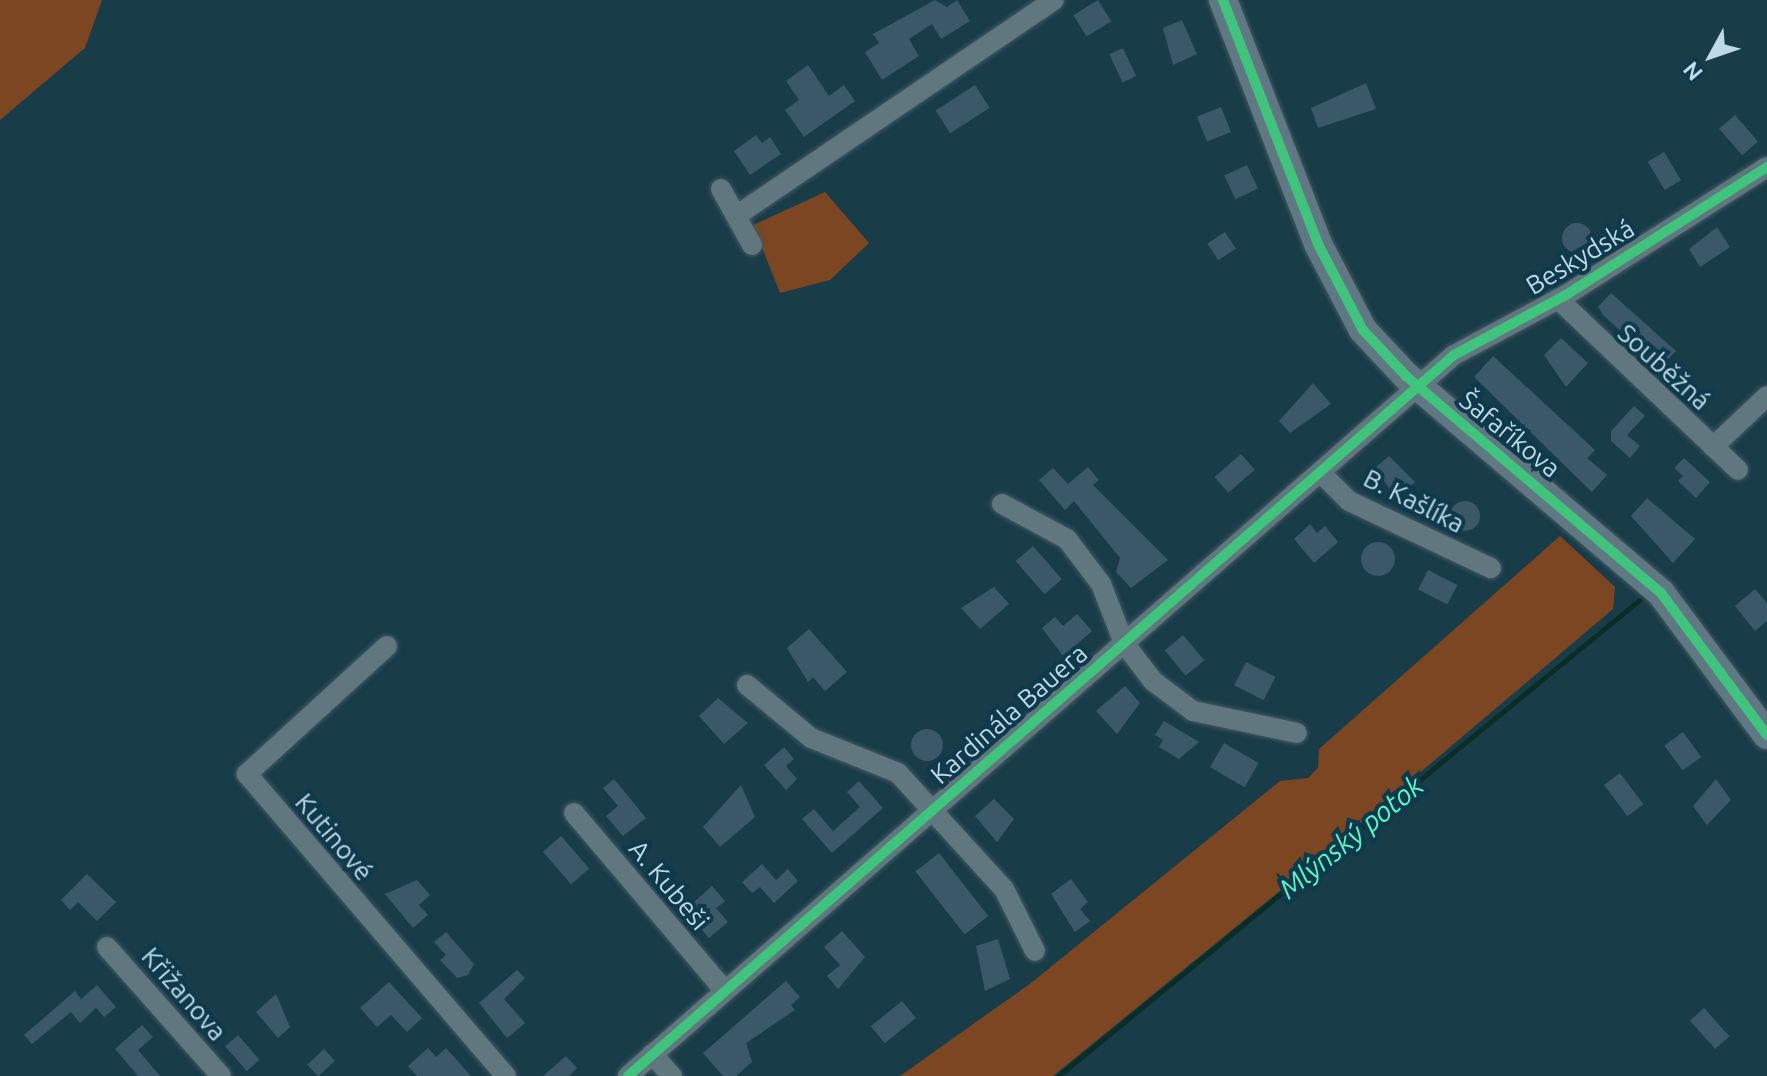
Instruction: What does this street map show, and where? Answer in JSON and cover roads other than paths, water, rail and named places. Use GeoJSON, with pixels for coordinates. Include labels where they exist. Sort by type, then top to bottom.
{"type":"FeatureCollection","features":[{"type":"Feature","properties":{"kind":"street"},"geometry":{"type":"LineString","coordinates":[[736,216],[1054,0]]}},
{"type":"Feature","properties":{"kind":"street","name":"Šafaříkova"},"geometry":{"type":"LineString","coordinates":[[1223,0],[1339,291],[1363,330],[1418,386],[1661,593],[1767,735]]}},
{"type":"Feature","properties":{"kind":"street","name":"Beskydská"},"geometry":{"type":"LineString","coordinates":[[1418,386],[1467,344],[1558,299],[1767,167]]}},
{"type":"Feature","properties":{"kind":"street"},"geometry":{"type":"LineString","coordinates":[[721,189],[752,245]]}},
{"type":"Feature","properties":{"kind":"street","name":"Souběžná"},"geometry":{"type":"LineString","coordinates":[[1558,299],[1738,470]]}},
{"type":"Feature","properties":{"kind":"street","name":"Kardinála Bauera"},"geometry":{"type":"LineString","coordinates":[[628,1076],[1418,386]]}},
{"type":"Feature","properties":{"kind":"street"},"geometry":{"type":"LineString","coordinates":[[1713,447],[1767,396]]}},
{"type":"Feature","properties":{"kind":"street","name":"B. Kašlíka"},"geometry":{"type":"LineString","coordinates":[[1320,472],[1349,501],[1491,568]]}},
{"type":"Feature","properties":{"kind":"street"},"geometry":{"type":"LineString","coordinates":[[1002,504],[1067,539],[1101,584],[1124,643],[1153,681],[1193,711],[1297,733]]}},
{"type":"Feature","properties":{"kind":"street","name":"Kutinové"},"geometry":{"type":"LineString","coordinates":[[387,646],[247,774],[506,1076]]}},
{"type":"Feature","properties":{"kind":"street"},"geometry":{"type":"LineString","coordinates":[[747,685],[811,738],[898,773],[1004,889],[1035,951]]}},
{"type":"Feature","properties":{"kind":"street","name":"A. Kubeši"},"geometry":{"type":"LineString","coordinates":[[574,813],[725,991]]}},
{"type":"Feature","properties":{"kind":"street","name":"Křižanova"},"geometry":{"type":"LineString","coordinates":[[107,947],[221,1076]]}},
{"type":"Feature","properties":{"kind":"street"},"geometry":{"type":"LineString","coordinates":[[652,1054],[672,1076]]}},
{"type":"Feature","properties":{"kind":"waterway","name":"Mlýnský potok"},"geometry":{"type":"LineString","coordinates":[[1058,1076],[1643,597]]}}]}
